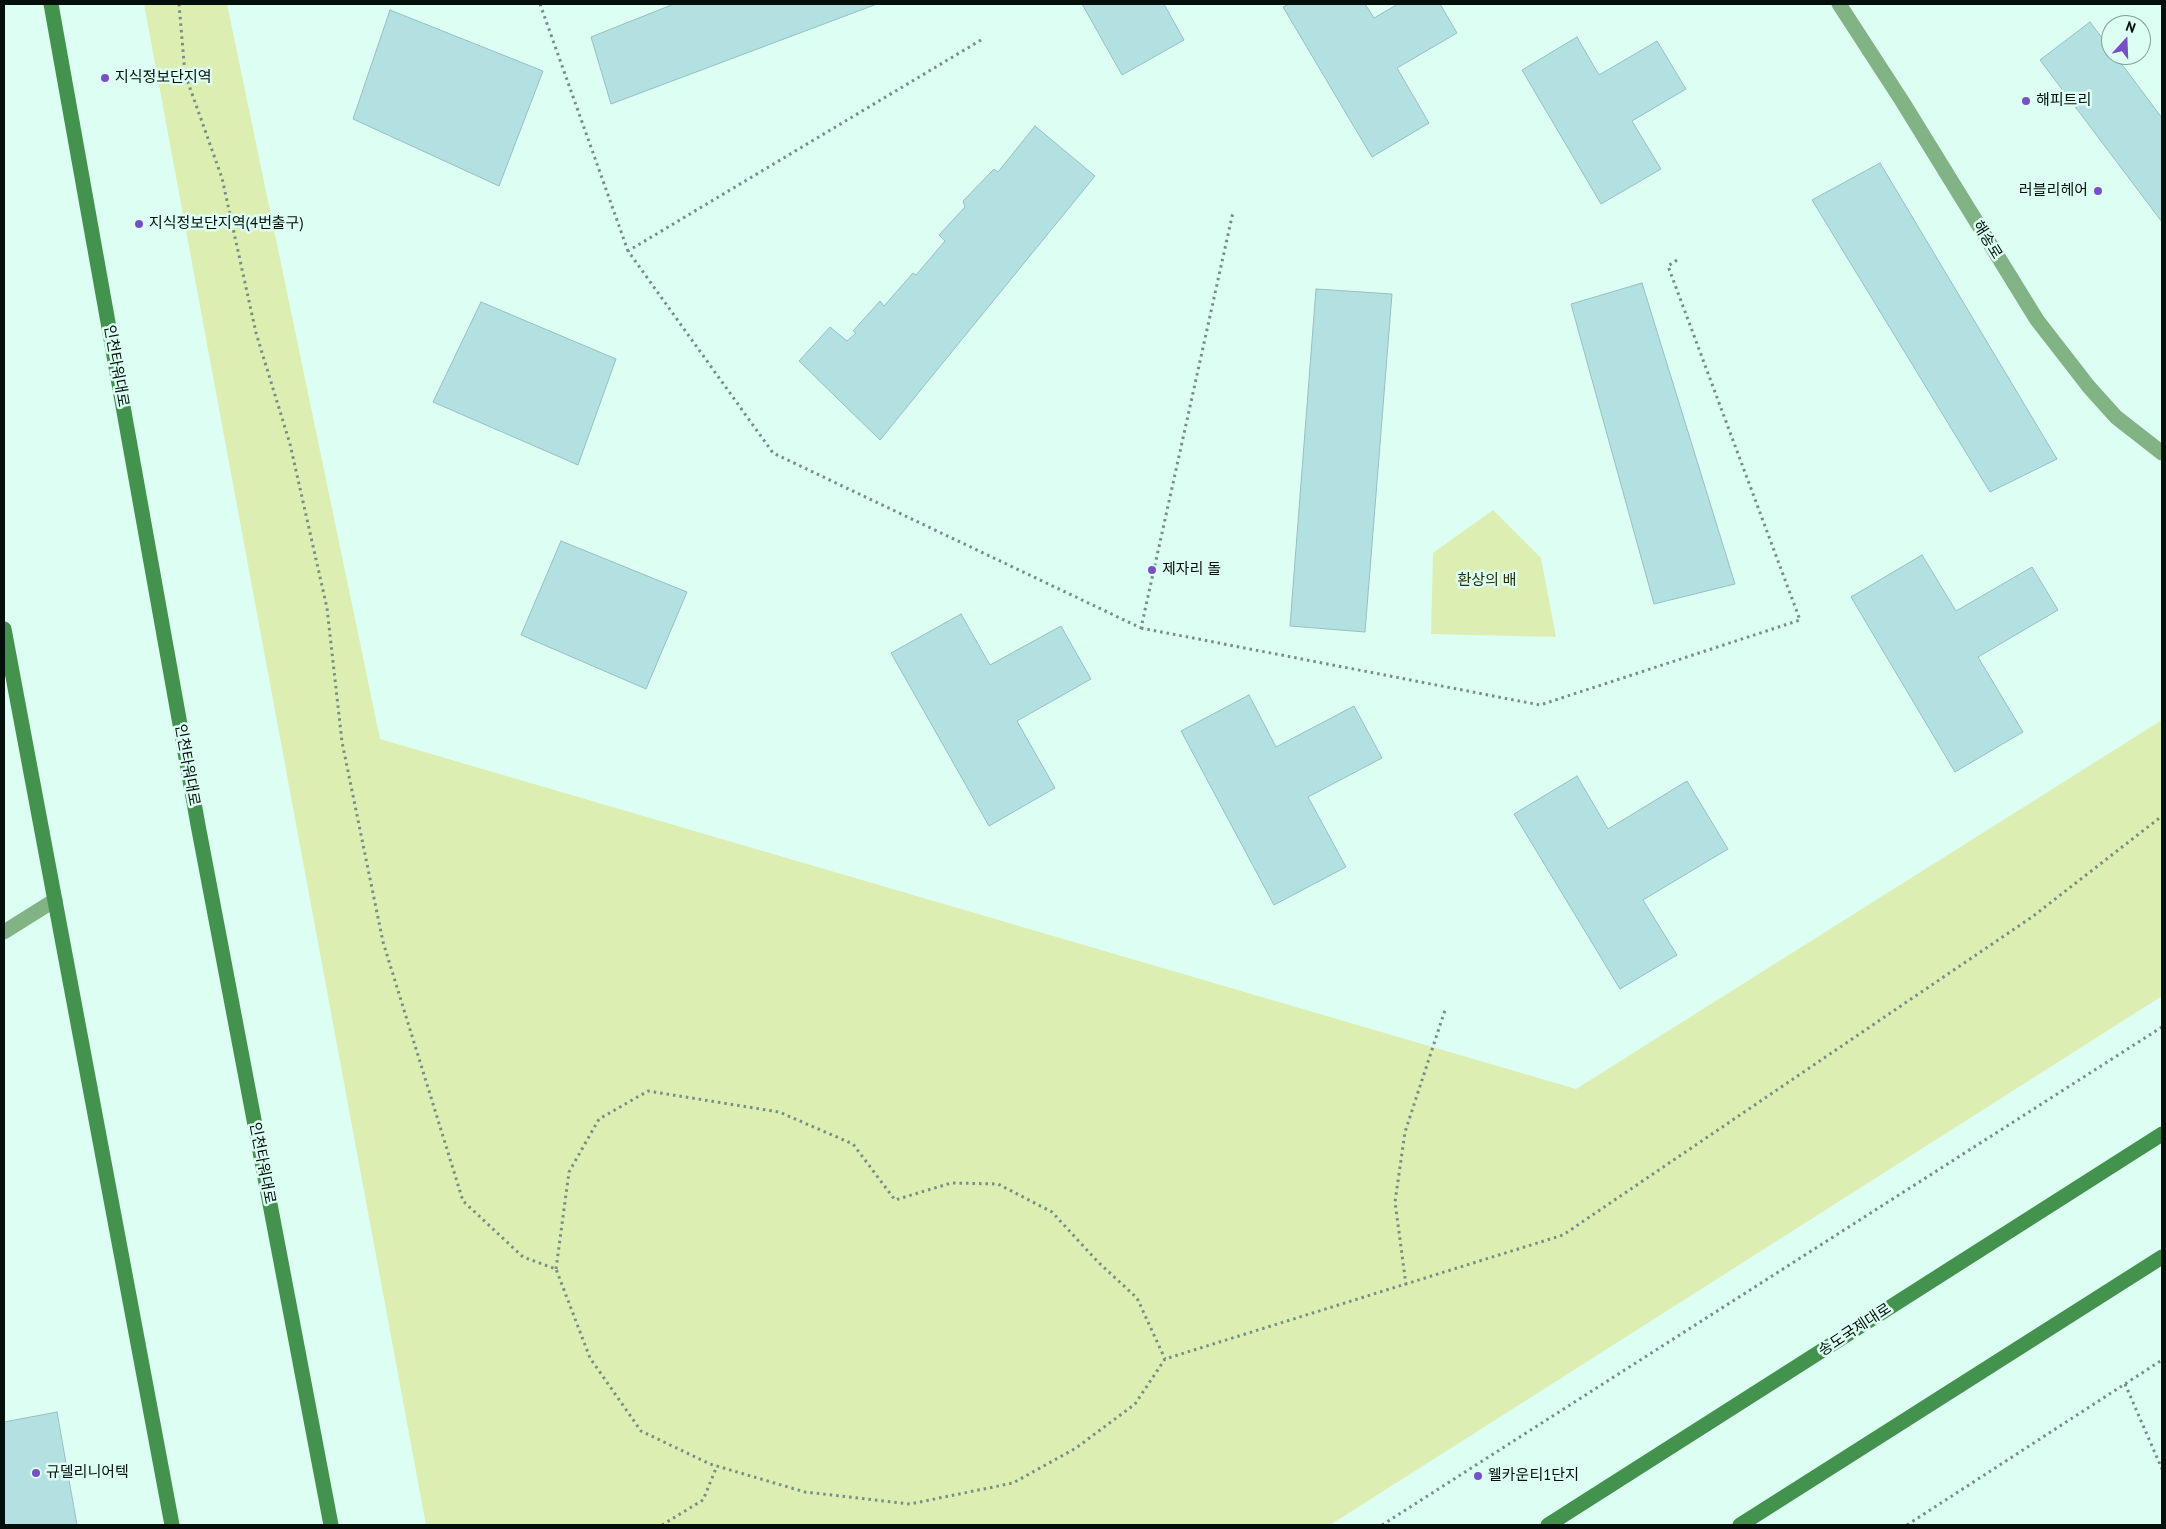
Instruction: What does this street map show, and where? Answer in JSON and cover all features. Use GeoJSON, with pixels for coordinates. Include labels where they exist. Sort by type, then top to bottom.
{"type":"FeatureCollection","features":[{"type":"Feature","properties":{"kind":"main road","name":"인천타워대로"},"geometry":{"type":"LineString","coordinates":[[51,4],[198,825],[331,1525]]}},
{"type":"Feature","properties":{"kind":"main road"},"geometry":{"type":"LineString","coordinates":[[4,628],[172,1525]]}},
{"type":"Feature","properties":{"kind":"main road","name":"송도국제대로"},"geometry":{"type":"LineString","coordinates":[[1548,1525],[2162,1134]]}},
{"type":"Feature","properties":{"kind":"main road"},"geometry":{"type":"LineString","coordinates":[[1740,1525],[2162,1257]]}},
{"type":"Feature","properties":{"kind":"street","name":"해송로"},"geometry":{"type":"LineString","coordinates":[[1839,4],[1902,101],[2037,320],[2089,388],[2145,442],[2162,454]]}},
{"type":"Feature","properties":{"kind":"street"},"geometry":{"type":"LineString","coordinates":[[4,932],[55,900]]}},
{"type":"Feature","properties":{"kind":"path"},"geometry":{"type":"LineString","coordinates":[[179,4],[185,74],[222,178],[256,333],[290,444],[326,608],[342,742],[383,942],[463,1200],[523,1258],[556,1269]]}},
{"type":"Feature","properties":{"kind":"path"},"geometry":{"type":"LineString","coordinates":[[540,4],[628,251],[773,453],[1141,628],[1540,705],[1800,620],[1668,266],[1677,260]]}},
{"type":"Feature","properties":{"kind":"path"},"geometry":{"type":"LineString","coordinates":[[628,251],[981,40]]}},
{"type":"Feature","properties":{"kind":"path"},"geometry":{"type":"LineString","coordinates":[[1141,628],[1233,212]]}},
{"type":"Feature","properties":{"kind":"path"},"geometry":{"type":"LineString","coordinates":[[1165,1359],[1137,1298],[1098,1262],[1052,1212],[998,1184],[951,1183],[895,1200],[853,1144],[780,1112],[648,1092],[599,1119],[569,1172],[556,1269],[590,1358],[641,1431],[718,1466],[805,1492],[910,1504],[1013,1483],[1076,1448],[1135,1404],[1165,1359],[1562,1235],[2032,917],[2162,816]]}},
{"type":"Feature","properties":{"kind":"path"},"geometry":{"type":"LineString","coordinates":[[1406,1285],[1395,1202],[1405,1132],[1445,1010]]}},
{"type":"Feature","properties":{"kind":"path"},"geometry":{"type":"LineString","coordinates":[[1382,1525],[2162,1027]]}},
{"type":"Feature","properties":{"kind":"path"},"geometry":{"type":"LineString","coordinates":[[1907,1525],[2162,1360]]}},
{"type":"Feature","properties":{"kind":"path"},"geometry":{"type":"LineString","coordinates":[[2125,1384],[2162,1469]]}},
{"type":"Feature","properties":{"kind":"path"},"geometry":{"type":"LineString","coordinates":[[662,1525],[703,1500],[718,1466]]}},
{"type":"Feature","properties":{"kind":"green space"},"geometry":{"type":"Polygon","coordinates":[[[144,4],[227,4],[380,739],[1576,1089],[2162,720],[2162,996],[1330,1525],[426,1525],[144,4]]]}},
{"type":"Feature","properties":{"kind":"green space","name":"환상의 배"},"geometry":{"type":"Polygon","coordinates":[[[1493,510],[1541,558],[1556,637],[1431,634],[1433,553],[1493,510]]]}},
{"type":"Feature","properties":{"kind":"building"},"geometry":{"type":"Polygon","coordinates":[[[674,4],[877,4],[611,104],[591,37],[674,4]]]}},
{"type":"Feature","properties":{"kind":"building"},"geometry":{"type":"Polygon","coordinates":[[[1082,4],[1164,4],[1184,40],[1122,75],[1082,4]]]}},
{"type":"Feature","properties":{"kind":"building"},"geometry":{"type":"Polygon","coordinates":[[[1289,4],[1365,4],[1374,18],[1398,4],[1440,4],[1457,33],[1397,68],[1429,123],[1372,157],[1283,7],[1289,4]]]}},
{"type":"Feature","properties":{"kind":"building"},"geometry":{"type":"Polygon","coordinates":[[[390,10],[543,71],[499,186],[353,119],[390,10]]]}},
{"type":"Feature","properties":{"kind":"building"},"geometry":{"type":"Polygon","coordinates":[[[2090,22],[2101,37],[2101,65],[2122,65],[2162,118],[2162,222],[2040,60],[2090,22]]]}},
{"type":"Feature","properties":{"kind":"building"},"geometry":{"type":"Polygon","coordinates":[[[1577,37],[1599,75],[1657,41],[1686,89],[1632,121],[1661,169],[1601,204],[1522,70],[1577,37]]]}},
{"type":"Feature","properties":{"kind":"building"},"geometry":{"type":"Polygon","coordinates":[[[1035,126],[1095,176],[880,440],[799,361],[830,327],[847,341],[856,333],[853,331],[880,301],[884,306],[913,273],[916,275],[945,241],[939,235],[965,207],[963,201],[994,169],[998,172],[1035,126]]]}},
{"type":"Feature","properties":{"kind":"building"},"geometry":{"type":"Polygon","coordinates":[[[1880,163],[2057,459],[1990,492],[1812,200],[1880,163]]]}},
{"type":"Feature","properties":{"kind":"building"},"geometry":{"type":"Polygon","coordinates":[[[1642,283],[1735,584],[1654,604],[1571,304],[1642,283]]]}},
{"type":"Feature","properties":{"kind":"building"},"geometry":{"type":"Polygon","coordinates":[[[1316,289],[1392,294],[1365,632],[1290,626],[1316,289]]]}},
{"type":"Feature","properties":{"kind":"building"},"geometry":{"type":"Polygon","coordinates":[[[481,302],[616,359],[578,465],[433,402],[481,302]]]}},
{"type":"Feature","properties":{"kind":"building"},"geometry":{"type":"Polygon","coordinates":[[[561,541],[687,592],[646,689],[521,635],[561,541]]]}},
{"type":"Feature","properties":{"kind":"building"},"geometry":{"type":"Polygon","coordinates":[[[1922,555],[1956,611],[2032,567],[2058,610],[1978,657],[2023,732],[1955,772],[1851,597],[1922,555]]]}},
{"type":"Feature","properties":{"kind":"building"},"geometry":{"type":"Polygon","coordinates":[[[961,614],[990,665],[1061,626],[1091,679],[1017,721],[1055,788],[989,826],[891,653],[961,614]]]}},
{"type":"Feature","properties":{"kind":"building"},"geometry":{"type":"Polygon","coordinates":[[[1249,695],[1276,747],[1354,706],[1382,758],[1308,797],[1346,867],[1274,905],[1181,731],[1249,695]]]}},
{"type":"Feature","properties":{"kind":"building"},"geometry":{"type":"Polygon","coordinates":[[[1577,776],[1608,829],[1687,781],[1728,849],[1643,900],[1677,955],[1620,989],[1514,814],[1577,776]]]}},
{"type":"Feature","properties":{"kind":"building","name":"규델리니어텍"},"geometry":{"type":"Polygon","coordinates":[[[57,1412],[77,1525],[4,1525],[4,1422],[57,1412]]]}},
{"type":"Feature","properties":{"kind":"place","name":"지식정보단지역"},"geometry":{"type":"Point","coordinates":[105,78]}},
{"type":"Feature","properties":{"kind":"place","name":"해피트리"},"geometry":{"type":"Point","coordinates":[2026,101]}},
{"type":"Feature","properties":{"kind":"place","name":"러블리헤어"},"geometry":{"type":"Point","coordinates":[2098,191]}},
{"type":"Feature","properties":{"kind":"place","name":"지식정보단지역(4번출구)"},"geometry":{"type":"Point","coordinates":[139,224]}},
{"type":"Feature","properties":{"kind":"place","name":"제자리 돌"},"geometry":{"type":"Point","coordinates":[1152,570]}},
{"type":"Feature","properties":{"kind":"place","name":"규델리니어텍"},"geometry":{"type":"Point","coordinates":[36,1473]}},
{"type":"Feature","properties":{"kind":"place","name":"웰카운티1단지"},"geometry":{"type":"Point","coordinates":[1478,1476]}}]}
